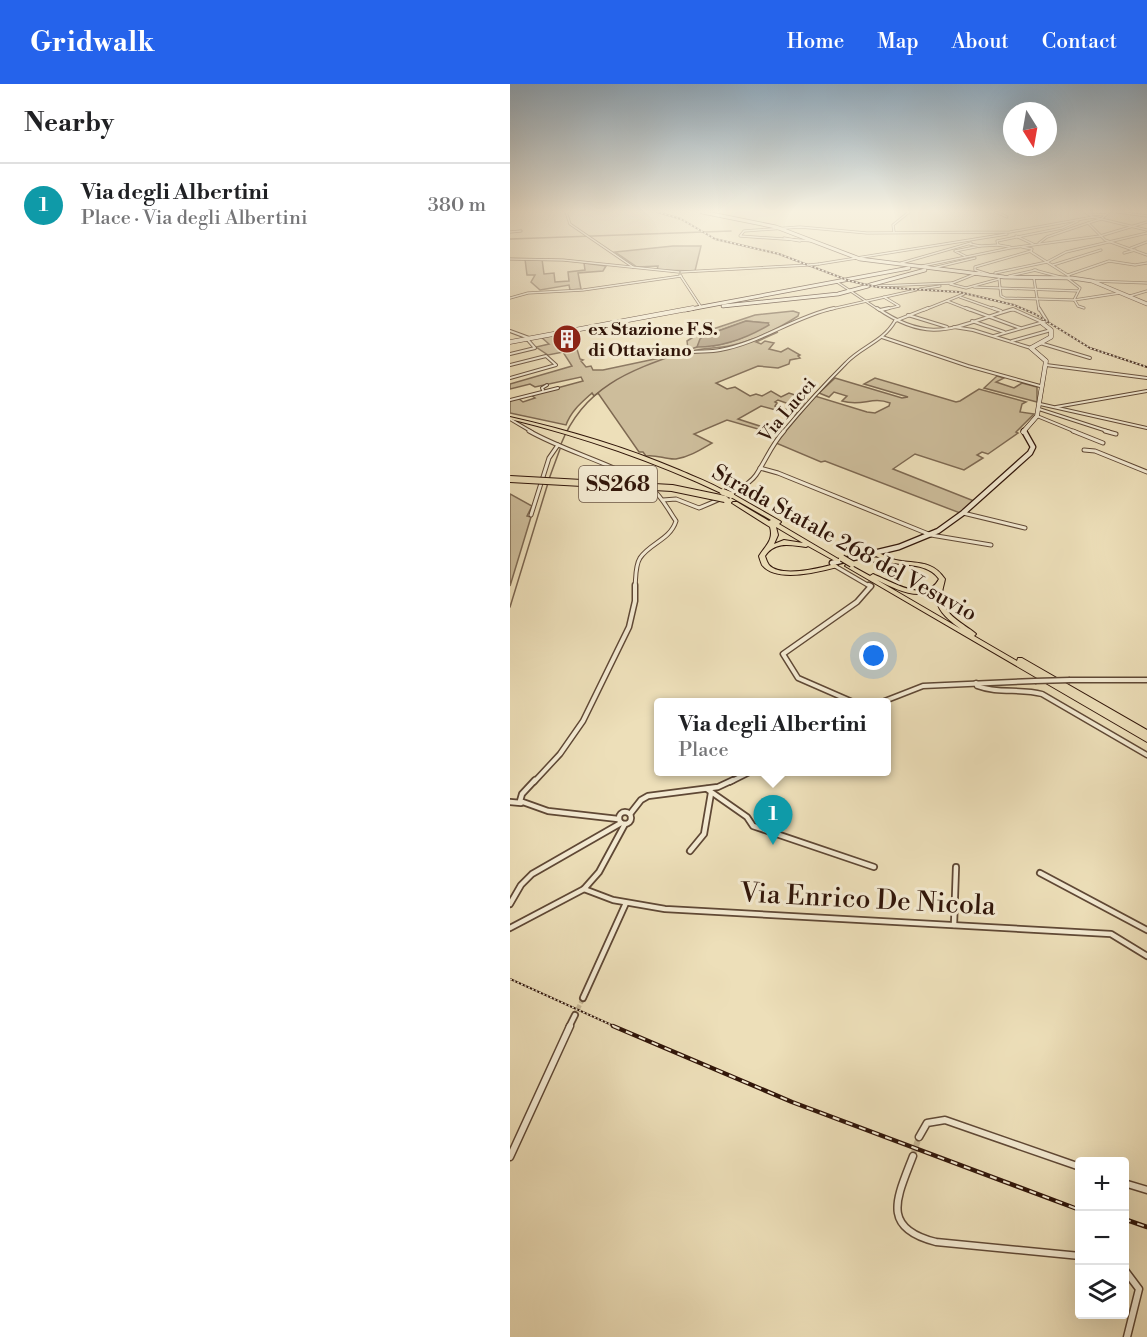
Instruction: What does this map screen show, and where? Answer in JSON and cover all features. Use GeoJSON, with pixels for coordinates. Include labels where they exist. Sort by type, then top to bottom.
{"type":"FeatureCollection","features":[{"type":"Feature","properties":{"kind":"highway","name":"Strada Statale 268 del Vesuvio"},"geometry":{"type":"LineString","coordinates":[[512,420],[560,431],[679,473],[726,495],[837,562]]}},
{"type":"Feature","properties":{"kind":"highway","name":"Strada Statale 268 del Vesuvio"},"geometry":{"type":"LineString","coordinates":[[510,480],[669,486],[726,495],[735,503],[837,562],[850,565],[873,576],[1147,733]]}},
{"type":"Feature","properties":{"kind":"highway"},"geometry":{"type":"LineString","coordinates":[[735,503],[773,526],[776,536],[762,559],[770,569],[782,573],[805,572],[837,562]]}},
{"type":"Feature","properties":{"kind":"highway"},"geometry":{"type":"LineString","coordinates":[[767,549],[784,542],[800,543],[837,562]]}},
{"type":"Feature","properties":{"kind":"highway"},"geometry":{"type":"LineString","coordinates":[[883,560],[885,550]]}},
{"type":"Feature","properties":{"kind":"highway"},"geometry":{"type":"LineString","coordinates":[[873,553],[883,560]]}},
{"type":"Feature","properties":{"kind":"highway"},"geometry":{"type":"LineString","coordinates":[[860,557],[932,568],[940,575],[942,582],[939,601],[941,606],[973,634]]}},
{"type":"Feature","properties":{"kind":"highway","name":"Strada Statale 268 del Vesuvio"},"geometry":{"type":"LineString","coordinates":[[850,565],[1147,740]]}},
{"type":"Feature","properties":{"kind":"highway"},"geometry":{"type":"LineString","coordinates":[[873,576],[916,593],[929,591],[942,582]]}},
{"type":"Feature","properties":{"kind":"main road"},"geometry":{"type":"LineString","coordinates":[[510,342],[897,270]]}},
{"type":"Feature","properties":{"kind":"main road"},"geometry":{"type":"LineString","coordinates":[[701,307],[855,291],[924,270]]}},
{"type":"Feature","properties":{"kind":"main road"},"geometry":{"type":"LineString","coordinates":[[943,270],[1034,279],[1068,277],[1101,283],[1142,302],[1147,302]]}},
{"type":"Feature","properties":{"kind":"main road"},"geometry":{"type":"LineString","coordinates":[[837,562],[931,535],[963,513],[1033,449],[1023,432],[1037,416],[1040,406],[1040,386],[1046,365],[1045,357],[1031,348],[1051,337],[1051,330],[1041,323]]}},
{"type":"Feature","properties":{"kind":"street"},"geometry":{"type":"LineString","coordinates":[[656,270],[680,274],[701,307]]}},
{"type":"Feature","properties":{"kind":"street"},"geometry":{"type":"LineString","coordinates":[[510,298],[528,293],[579,290],[692,272],[718,270]]}},
{"type":"Feature","properties":{"kind":"street"},"geometry":{"type":"LineString","coordinates":[[976,270],[997,276]]}},
{"type":"Feature","properties":{"kind":"street"},"geometry":{"type":"LineString","coordinates":[[878,286],[951,283],[963,288],[972,287],[1014,270]]}},
{"type":"Feature","properties":{"kind":"street"},"geometry":{"type":"LineString","coordinates":[[1004,277],[1034,270]]}},
{"type":"Feature","properties":{"kind":"street"},"geometry":{"type":"LineString","coordinates":[[1038,270],[1068,277],[1085,270]]}},
{"type":"Feature","properties":{"kind":"street"},"geometry":{"type":"LineString","coordinates":[[1059,270],[1080,288],[1074,300]]}},
{"type":"Feature","properties":{"kind":"street"},"geometry":{"type":"LineString","coordinates":[[692,352],[721,350],[788,325],[805,315],[951,283],[980,272]]}},
{"type":"Feature","properties":{"kind":"street"},"geometry":{"type":"LineString","coordinates":[[997,276],[1002,297],[1074,300],[1121,293]]}},
{"type":"Feature","properties":{"kind":"street"},"geometry":{"type":"LineString","coordinates":[[965,279],[980,285]]}},
{"type":"Feature","properties":{"kind":"street"},"geometry":{"type":"LineString","coordinates":[[993,336],[1048,321],[1039,309],[1034,279]]}},
{"type":"Feature","properties":{"kind":"street"},"geometry":{"type":"LineString","coordinates":[[1092,281],[1147,284]]}},
{"type":"Feature","properties":{"kind":"street"},"geometry":{"type":"LineString","coordinates":[[837,282],[855,291],[895,321],[931,332],[1013,309],[1041,323]]}},
{"type":"Feature","properties":{"kind":"street"},"geometry":{"type":"LineString","coordinates":[[1130,297],[1147,284]]}},
{"type":"Feature","properties":{"kind":"street"},"geometry":{"type":"LineString","coordinates":[[895,321],[959,297],[972,287],[1078,291]]}},
{"type":"Feature","properties":{"kind":"street"},"geometry":{"type":"LineString","coordinates":[[1139,292],[1147,291]]}},
{"type":"Feature","properties":{"kind":"street"},"geometry":{"type":"LineString","coordinates":[[880,310],[899,306],[884,297]]}},
{"type":"Feature","properties":{"kind":"street"},"geometry":{"type":"LineString","coordinates":[[959,297],[1002,312]]}},
{"type":"Feature","properties":{"kind":"street"},"geometry":{"type":"LineString","coordinates":[[1074,300],[1078,306],[1084,308]]}},
{"type":"Feature","properties":{"kind":"street"},"geometry":{"type":"LineString","coordinates":[[947,301],[1020,328]]}},
{"type":"Feature","properties":{"kind":"street"},"geometry":{"type":"LineString","coordinates":[[965,308],[980,304]]}},
{"type":"Feature","properties":{"kind":"street"},"geometry":{"type":"LineString","coordinates":[[908,315],[949,327],[966,328],[1031,348]]}},
{"type":"Feature","properties":{"kind":"street","name":"Via Lucci"},"geometry":{"type":"LineString","coordinates":[[663,500],[676,499],[694,507],[703,507],[749,482],[760,468],[772,445],[811,398],[829,382],[846,361],[888,333],[895,321]]}},
{"type":"Feature","properties":{"kind":"street"},"geometry":{"type":"LineString","coordinates":[[971,321],[1006,332]]}},
{"type":"Feature","properties":{"kind":"street"},"geometry":{"type":"LineString","coordinates":[[1012,342],[1051,330]]}},
{"type":"Feature","properties":{"kind":"street"},"geometry":{"type":"LineString","coordinates":[[510,331],[529,338],[535,348],[556,365],[510,378]]}},
{"type":"Feature","properties":{"kind":"street"},"geometry":{"type":"LineString","coordinates":[[567,331],[575,342]]}},
{"type":"Feature","properties":{"kind":"street"},"geometry":{"type":"LineString","coordinates":[[882,336],[976,368],[1040,386]]}},
{"type":"Feature","properties":{"kind":"street"},"geometry":{"type":"LineString","coordinates":[[1039,343],[1090,358]]}},
{"type":"Feature","properties":{"kind":"street"},"geometry":{"type":"LineString","coordinates":[[510,354],[535,348]]}},
{"type":"Feature","properties":{"kind":"street"},"geometry":{"type":"LineString","coordinates":[[510,365],[546,356]]}},
{"type":"Feature","properties":{"kind":"street"},"geometry":{"type":"LineString","coordinates":[[1046,365],[1147,378]]}},
{"type":"Feature","properties":{"kind":"street"},"geometry":{"type":"LineString","coordinates":[[544,390],[542,388],[547,385]]}},
{"type":"Feature","properties":{"kind":"street"},"geometry":{"type":"LineString","coordinates":[[510,400],[558,388]]}},
{"type":"Feature","properties":{"kind":"street"},"geometry":{"type":"LineString","coordinates":[[1056,407],[1147,391]]}},
{"type":"Feature","properties":{"kind":"street"},"geometry":{"type":"LineString","coordinates":[[1040,406],[1056,407],[1147,428]]}},
{"type":"Feature","properties":{"kind":"street"},"geometry":{"type":"LineString","coordinates":[[1040,406],[1116,434]]}},
{"type":"Feature","properties":{"kind":"street"},"geometry":{"type":"LineString","coordinates":[[1037,416],[1103,443]]}},
{"type":"Feature","properties":{"kind":"street"},"geometry":{"type":"LineString","coordinates":[[510,426],[512,420],[558,445],[649,486],[657,492],[676,521],[675,527],[640,558],[636,569],[635,601],[629,627],[578,729],[560,754],[522,794],[520,801],[524,803]]}},
{"type":"Feature","properties":{"kind":"street"},"geometry":{"type":"LineString","coordinates":[[531,515],[549,458],[558,445]]}},
{"type":"Feature","properties":{"kind":"street"},"geometry":{"type":"LineString","coordinates":[[1084,450],[1097,452],[1147,472]]}},
{"type":"Feature","properties":{"kind":"street"},"geometry":{"type":"LineString","coordinates":[[760,468],[778,473],[931,535],[991,545]]}},
{"type":"Feature","properties":{"kind":"street"},"geometry":{"type":"LineString","coordinates":[[963,513],[1025,528]]}},
{"type":"Feature","properties":{"kind":"street"},"geometry":{"type":"LineString","coordinates":[[837,562],[871,586],[870,589],[864,597],[783,654],[798,678],[844,698]]}},
{"type":"Feature","properties":{"kind":"street"},"geometry":{"type":"LineString","coordinates":[[891,698],[923,686],[1070,680],[1147,680]]}},
{"type":"Feature","properties":{"kind":"street"},"geometry":{"type":"LineString","coordinates":[[976,683],[977,686],[985,689],[1023,689],[1042,694],[1147,756]]}},
{"type":"Feature","properties":{"kind":"street"},"geometry":{"type":"LineString","coordinates":[[630,814],[641,800],[648,796],[709,791],[740,776]]}},
{"type":"Feature","properties":{"kind":"street"},"geometry":{"type":"LineString","coordinates":[[690,851],[704,834],[709,791]]}},
{"type":"Feature","properties":{"kind":"street"},"geometry":{"type":"LineString","coordinates":[[709,791],[747,818],[753,826],[874,867]]}},
{"type":"Feature","properties":{"kind":"street"},"geometry":{"type":"LineString","coordinates":[[510,802],[524,803],[548,811],[621,822]]}},
{"type":"Feature","properties":{"kind":"street"},"geometry":{"type":"LineString","coordinates":[[510,928],[584,889],[599,872],[621,822],[622,814],[630,814]]}},
{"type":"Feature","properties":{"kind":"street"},"geometry":{"type":"LineString","coordinates":[[510,904],[521,885],[532,874],[621,822],[633,819],[630,814]]}},
{"type":"Feature","properties":{"kind":"street"},"geometry":{"type":"LineString","coordinates":[[954,925],[956,867]]}},
{"type":"Feature","properties":{"kind":"street"},"geometry":{"type":"LineString","coordinates":[[1040,873],[1147,930]]}},
{"type":"Feature","properties":{"kind":"street","name":"Via Enrico De Nicola"},"geometry":{"type":"LineString","coordinates":[[584,889],[595,895],[665,909],[1111,934],[1147,956]]}},
{"type":"Feature","properties":{"kind":"street"},"geometry":{"type":"LineString","coordinates":[[584,998],[626,902]]}},
{"type":"Feature","properties":{"kind":"street"},"geometry":{"type":"LineString","coordinates":[[510,1157],[575,1015]]}},
{"type":"Feature","properties":{"kind":"street"},"geometry":{"type":"LineString","coordinates":[[919,1137],[927,1123],[945,1120],[1075,1165]]}},
{"type":"Feature","properties":{"kind":"street"},"geometry":{"type":"LineString","coordinates":[[913,1156],[899,1193],[896,1211],[906,1232],[924,1240],[936,1242],[1075,1256]]}},
{"type":"Feature","properties":{"kind":"street"},"geometry":{"type":"LineString","coordinates":[[1129,1184],[1147,1190]]}},
{"type":"Feature","properties":{"kind":"street"},"geometry":{"type":"LineString","coordinates":[[1127,1337],[1139,1289],[1129,1275]]}},
{"type":"Feature","properties":{"kind":"shaded area"},"geometry":{"type":"Polygon","coordinates":[[[526,270],[544,270],[544,274],[554,273],[555,282],[569,281],[568,272],[603,270],[578,273],[581,289],[570,290],[569,285],[540,290],[531,282],[535,275],[527,275],[526,270]]]}},
{"type":"Feature","properties":{"kind":"shaded area"},"geometry":{"type":"Polygon","coordinates":[[[793,311],[799,313],[798,316],[782,325],[747,341],[687,353],[720,351],[778,332],[756,342],[774,343],[769,349],[781,352],[788,348],[800,355],[798,356],[800,358],[790,360],[789,364],[778,368],[758,366],[716,383],[727,389],[735,387],[750,396],[756,394],[762,396],[771,391],[781,397],[789,393],[807,399],[800,408],[778,400],[775,402],[777,403],[775,406],[797,413],[794,415],[761,406],[738,419],[769,429],[765,431],[727,420],[694,434],[712,443],[690,455],[672,459],[646,456],[643,452],[639,452],[598,393],[594,396],[592,393],[580,404],[566,425],[510,413],[510,401],[518,398],[523,402],[535,398],[531,395],[583,381],[581,377],[535,387],[530,384],[510,389],[510,384],[572,366],[563,352],[548,355],[536,347],[549,344],[541,337],[565,332],[568,337],[563,338],[573,344],[571,346],[576,346],[580,359],[586,367],[591,366],[593,370],[603,370],[669,356],[688,349],[687,341],[698,334],[755,315],[793,311]],[[746,321],[704,336],[713,346],[748,335],[768,323],[746,321]]]}},
{"type":"Feature","properties":{"kind":"shaded area"},"geometry":{"type":"Polygon","coordinates":[[[746,321],[769,325],[734,341],[697,347],[704,336],[746,321]]]}},
{"type":"Feature","properties":{"kind":"shaded area"},"geometry":{"type":"Polygon","coordinates":[[[997,376],[1004,378],[996,382],[1014,388],[1022,383],[1037,387],[1037,402],[984,388],[997,376]]]}},
{"type":"Feature","properties":{"kind":"shaded area"},"geometry":{"type":"Polygon","coordinates":[[[835,378],[902,398],[908,397],[864,384],[875,378],[956,402],[979,389],[1026,402],[1022,404],[1020,412],[1034,414],[1016,432],[1018,433],[988,454],[982,452],[977,455],[983,458],[964,470],[915,454],[893,469],[974,501],[960,513],[776,443],[815,396],[867,412],[875,413],[889,406],[890,403],[883,401],[849,403],[842,401],[847,396],[834,392],[829,397],[819,393],[835,378]]]}},
{"type":"Feature","properties":{"kind":"shaded area"},"geometry":{"type":"Polygon","coordinates":[[[510,494],[532,506],[527,516],[531,517],[510,586],[510,494]]]}},
{"type":"Feature","properties":{"kind":"waterway"},"geometry":{"type":"LineString","coordinates":[[561,444],[585,405],[600,391],[635,370],[697,347]]}},
{"type":"Feature","properties":{"kind":"waterway"},"geometry":{"type":"LineString","coordinates":[[549,479],[560,449]]}},
{"type":"Feature","properties":{"kind":"waterway"},"geometry":{"type":"LineString","coordinates":[[510,607],[548,483]]}},
{"type":"Feature","properties":{"kind":"tunnel"},"geometry":{"type":"LineString","coordinates":[[575,1015],[583,998]]}},
{"type":"Feature","properties":{"kind":"tunnel"},"geometry":{"type":"LineString","coordinates":[[913,1155],[919,1137]]}},
{"type":"Feature","properties":{"kind":"railway"},"geometry":{"type":"LineString","coordinates":[[822,270],[850,281],[877,287],[959,292],[1014,305],[1035,314],[1090,348],[1147,367]]}},
{"type":"Feature","properties":{"kind":"railway"},"geometry":{"type":"LineString","coordinates":[[510,979],[616,1027]]}},
{"type":"Feature","properties":{"kind":"railway"},"geometry":{"type":"LineString","coordinates":[[613,1026],[792,1102],[1075,1208]]}},
{"type":"Feature","properties":{"kind":"railway"},"geometry":{"type":"LineString","coordinates":[[1129,1221],[1147,1227]]}},
{"type":"Feature","properties":{"kind":"place","name":"ex Stazione F.S. di Ottaviano"},"geometry":{"type":"Point","coordinates":[567,339]}},
{"type":"Feature","properties":{"kind":"place","name":"Via degli Albertini"},"geometry":{"type":"Point","coordinates":[773,845]}}]}
